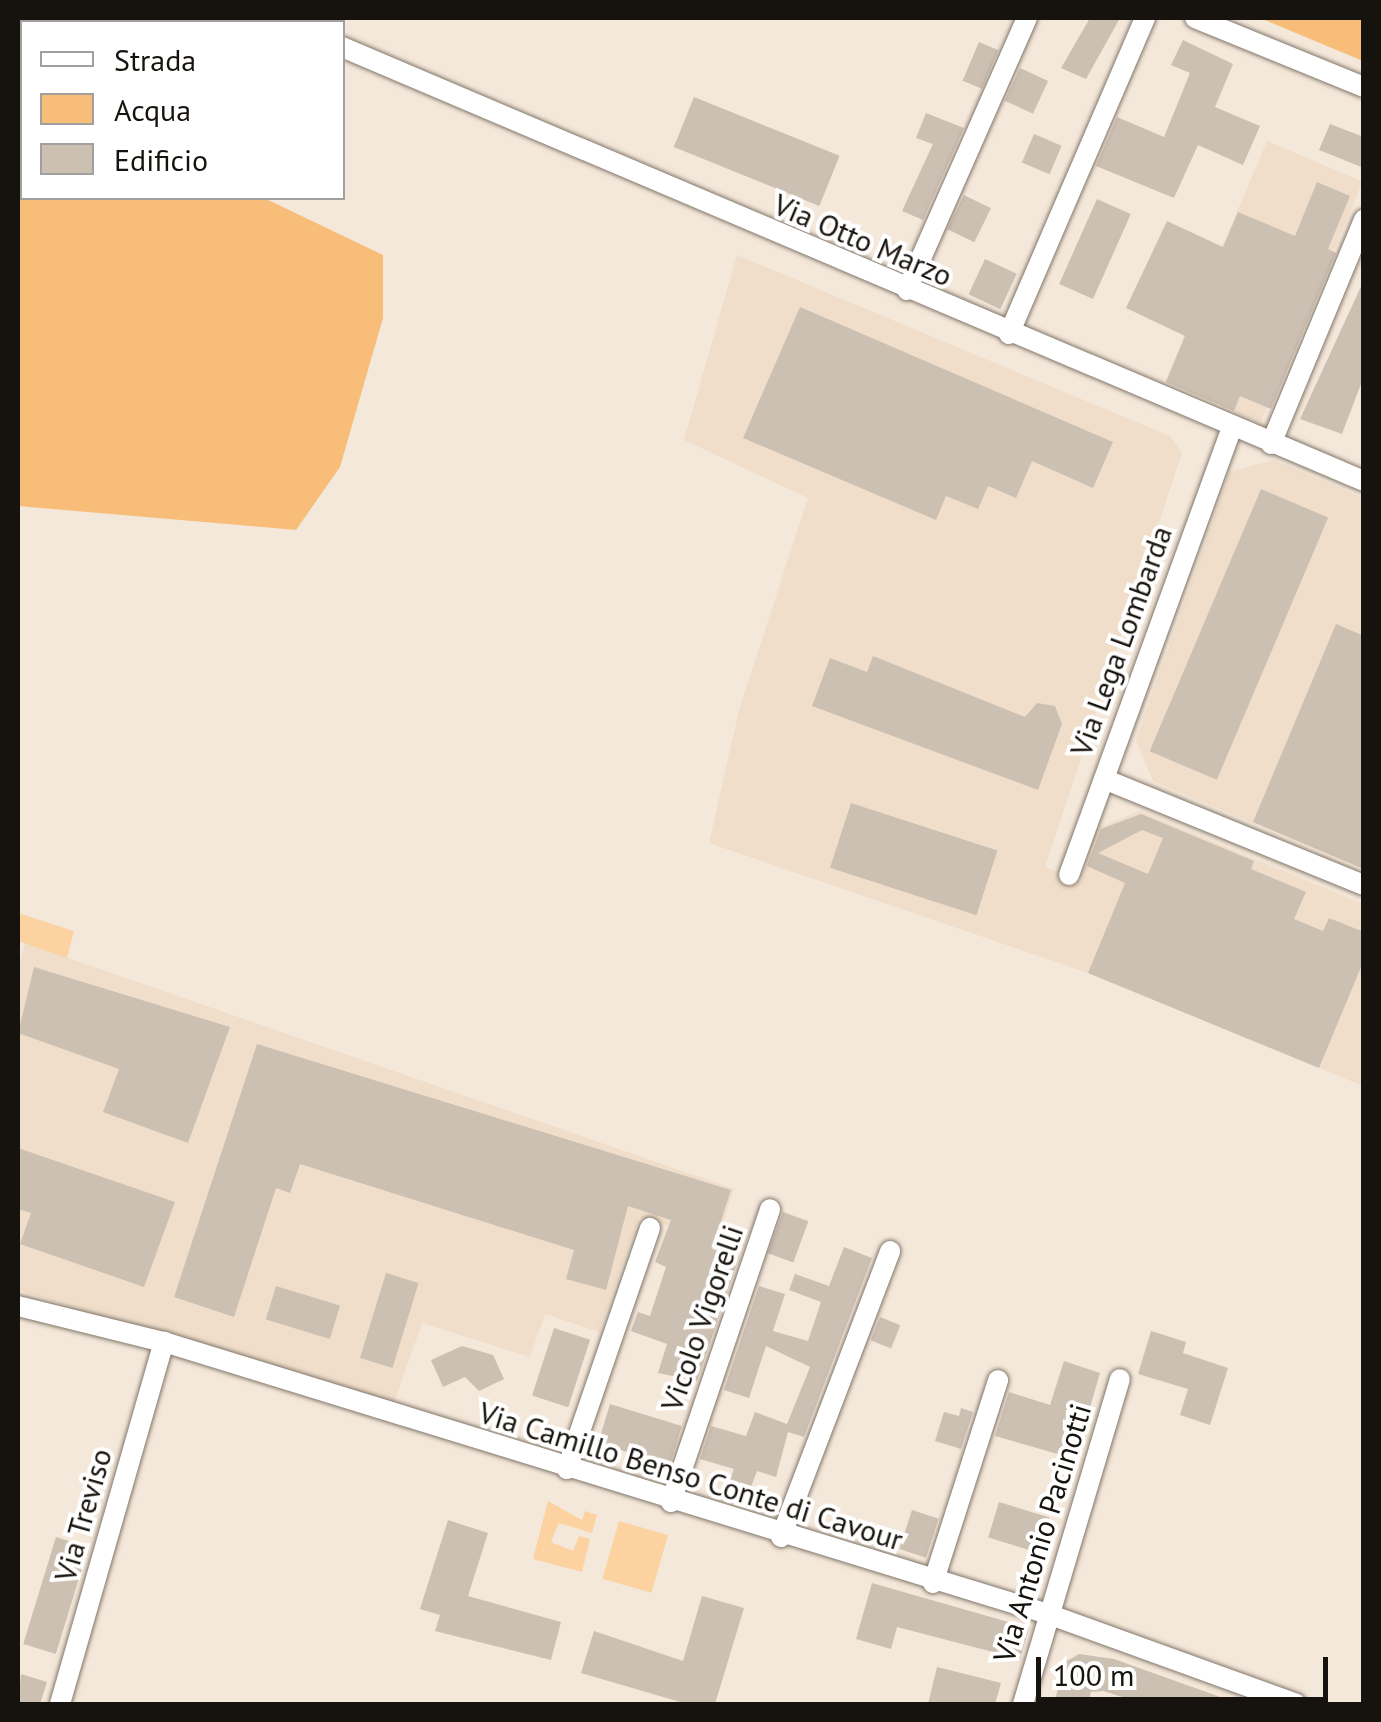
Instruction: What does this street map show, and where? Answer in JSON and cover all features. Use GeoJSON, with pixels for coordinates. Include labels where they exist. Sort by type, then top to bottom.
{"type":"FeatureCollection","features":[{"type":"Feature","properties":{"kind":"street"},"geometry":{"type":"LineString","coordinates":[[906,290],[1028,18]]}},
{"type":"Feature","properties":{"kind":"street"},"geometry":{"type":"LineString","coordinates":[[1009,334],[1145,18]]}},
{"type":"Feature","properties":{"kind":"street"},"geometry":{"type":"LineString","coordinates":[[1195,18],[1364,87]]}},
{"type":"Feature","properties":{"kind":"street","name":"Via Otto Marzo"},"geometry":{"type":"LineString","coordinates":[[345,48],[1009,334],[1364,481]]}},
{"type":"Feature","properties":{"kind":"street"},"geometry":{"type":"LineString","coordinates":[[1271,444],[1364,220]]}},
{"type":"Feature","properties":{"kind":"street","name":"Via Lega Lombarda"},"geometry":{"type":"LineString","coordinates":[[1069,875],[1232,428]]}},
{"type":"Feature","properties":{"kind":"street"},"geometry":{"type":"LineString","coordinates":[[1104,778],[1364,885]]}},
{"type":"Feature","properties":{"kind":"street","name":"Vicolo Vigorelli"},"geometry":{"type":"LineString","coordinates":[[672,1502],[770,1209]]}},
{"type":"Feature","properties":{"kind":"street"},"geometry":{"type":"LineString","coordinates":[[566,1469],[650,1228]]}},
{"type":"Feature","properties":{"kind":"street"},"geometry":{"type":"LineString","coordinates":[[782,1537],[890,1251]]}},
{"type":"Feature","properties":{"kind":"street","name":"Via Camillo Benso Conte di Cavour"},"geometry":{"type":"LineString","coordinates":[[18,1294],[64,1313],[782,1537],[1048,1614],[1296,1704]]}},
{"type":"Feature","properties":{"kind":"street","name":"Via Camillo Benso Conte di Cavour"},"geometry":{"type":"LineString","coordinates":[[18,1306],[64,1313]]}},
{"type":"Feature","properties":{"kind":"street","name":"Via Treviso"},"geometry":{"type":"LineString","coordinates":[[60,1704],[164,1342]]}},
{"type":"Feature","properties":{"kind":"street","name":"Via Antonio Pacinotti"},"geometry":{"type":"LineString","coordinates":[[1023,1704],[1120,1379]]}},
{"type":"Feature","properties":{"kind":"street"},"geometry":{"type":"LineString","coordinates":[[933,1583],[998,1380]]}},
{"type":"Feature","properties":{"kind":"shaded area"},"geometry":{"type":"Polygon","coordinates":[[[1267,141],[1363,182],[1260,423],[1165,382],[1267,141]]]}},
{"type":"Feature","properties":{"kind":"shaded area"},"geometry":{"type":"Polygon","coordinates":[[[737,255],[1170,436],[1182,453],[1045,867],[1081,881],[1096,829],[1139,811],[1363,904],[1363,1086],[1088,973],[709,843],[739,710],[808,498],[684,440],[737,255]]]}},
{"type":"Feature","properties":{"kind":"shaded area"},"geometry":{"type":"Polygon","coordinates":[[[1274,460],[1363,498],[1363,869],[1153,781],[1136,740],[1230,472],[1274,460]]]}},
{"type":"Feature","properties":{"kind":"shaded area"},"geometry":{"type":"Polygon","coordinates":[[[18,913],[74,931],[67,958],[18,941],[18,913]]]}},
{"type":"Feature","properties":{"kind":"shaded area"},"geometry":{"type":"Polygon","coordinates":[[[25,943],[734,1189],[717,1240],[639,1217],[599,1332],[545,1314],[530,1357],[422,1323],[391,1411],[18,1290],[18,970],[25,943]]]}},
{"type":"Feature","properties":{"kind":"shaded area"},"geometry":{"type":"Polygon","coordinates":[[[548,1501],[582,1520],[585,1511],[597,1515],[592,1533],[559,1523],[551,1542],[573,1551],[579,1536],[590,1539],[582,1572],[533,1559],[548,1501]]]}},
{"type":"Feature","properties":{"kind":"shaded area"},"geometry":{"type":"Polygon","coordinates":[[[619,1521],[668,1535],[651,1593],[602,1579],[619,1521]]]}},
{"type":"Feature","properties":{"kind":"water"},"geometry":{"type":"Polygon","coordinates":[[[1260,18],[1363,18],[1363,61],[1260,18]]]}},
{"type":"Feature","properties":{"kind":"water"},"geometry":{"type":"Polygon","coordinates":[[[18,75],[20,200],[268,200],[383,255],[383,318],[340,467],[296,530],[18,506],[18,75]]]}},
{"type":"Feature","properties":{"kind":"building"},"geometry":{"type":"Polygon","coordinates":[[[1090,18],[1120,18],[1086,79],[1061,68],[1090,18]]]}},
{"type":"Feature","properties":{"kind":"building"},"geometry":{"type":"Polygon","coordinates":[[[1183,40],[1233,64],[1215,107],[1260,126],[1243,165],[1198,145],[1174,198],[1096,166],[1117,117],[1164,137],[1190,73],[1171,65],[1183,40]]]}},
{"type":"Feature","properties":{"kind":"building"},"geometry":{"type":"Polygon","coordinates":[[[979,42],[998,50],[982,89],[963,81],[979,42]]]}},
{"type":"Feature","properties":{"kind":"building"},"geometry":{"type":"Polygon","coordinates":[[[1020,68],[1048,81],[1033,114],[1005,101],[1020,68]]]}},
{"type":"Feature","properties":{"kind":"building"},"geometry":{"type":"Polygon","coordinates":[[[694,97],[840,156],[819,206],[674,147],[694,97]]]}},
{"type":"Feature","properties":{"kind":"building"},"geometry":{"type":"Polygon","coordinates":[[[926,113],[964,128],[923,220],[902,211],[933,144],[916,138],[926,113]]]}},
{"type":"Feature","properties":{"kind":"building"},"geometry":{"type":"Polygon","coordinates":[[[1330,124],[1364,137],[1364,168],[1319,150],[1330,124]]]}},
{"type":"Feature","properties":{"kind":"building"},"geometry":{"type":"Polygon","coordinates":[[[1034,134],[1062,146],[1050,174],[1022,163],[1034,134]]]}},
{"type":"Feature","properties":{"kind":"building"},"geometry":{"type":"Polygon","coordinates":[[[1317,182],[1350,196],[1328,249],[1336,253],[1271,409],[1240,396],[1234,411],[1166,382],[1185,336],[1126,308],[1167,221],[1223,247],[1238,212],[1295,236],[1317,182]]]}},
{"type":"Feature","properties":{"kind":"building"},"geometry":{"type":"Polygon","coordinates":[[[964,195],[991,208],[974,242],[947,229],[964,195]]]}},
{"type":"Feature","properties":{"kind":"building"},"geometry":{"type":"Polygon","coordinates":[[[1097,199],[1131,214],[1093,299],[1059,284],[1097,199]]]}},
{"type":"Feature","properties":{"kind":"building"},"geometry":{"type":"Polygon","coordinates":[[[985,259],[1017,274],[1000,309],[969,294],[985,259]]]}},
{"type":"Feature","properties":{"kind":"building"},"geometry":{"type":"Polygon","coordinates":[[[1364,280],[1364,376],[1342,434],[1300,419],[1364,280]]]}},
{"type":"Feature","properties":{"kind":"building"},"geometry":{"type":"Polygon","coordinates":[[[800,307],[1113,442],[1093,488],[1032,461],[1016,498],[988,486],[978,509],[946,496],[936,520],[743,438],[800,307]]]}},
{"type":"Feature","properties":{"kind":"building"},"geometry":{"type":"Polygon","coordinates":[[[1261,489],[1328,518],[1217,780],[1150,751],[1261,489]]]}},
{"type":"Feature","properties":{"kind":"building"},"geometry":{"type":"Polygon","coordinates":[[[1336,624],[1364,636],[1364,869],[1253,822],[1336,624]]]}},
{"type":"Feature","properties":{"kind":"building"},"geometry":{"type":"Polygon","coordinates":[[[873,656],[1025,717],[1037,703],[1055,706],[1062,724],[1038,790],[812,706],[830,658],[867,672],[873,656]]]}},
{"type":"Feature","properties":{"kind":"building"},"geometry":{"type":"Polygon","coordinates":[[[851,803],[997,851],[976,915],[830,868],[851,803]]]}},
{"type":"Feature","properties":{"kind":"building"},"geometry":{"type":"Polygon","coordinates":[[[1141,814],[1254,861],[1251,869],[1306,892],[1294,919],[1323,931],[1329,918],[1364,932],[1364,960],[1319,1068],[1088,973],[1125,883],[1087,866],[1101,829],[1141,814]],[[1142,830],[1098,853],[1148,874],[1163,838],[1142,830]]]}},
{"type":"Feature","properties":{"kind":"building"},"geometry":{"type":"Polygon","coordinates":[[[34,967],[230,1027],[188,1143],[103,1112],[119,1069],[18,1033],[34,967]]]}},
{"type":"Feature","properties":{"kind":"building"},"geometry":{"type":"Polygon","coordinates":[[[257,1044],[731,1190],[712,1249],[739,1257],[697,1381],[658,1373],[667,1344],[631,1331],[638,1312],[650,1316],[666,1267],[655,1262],[671,1220],[628,1206],[606,1290],[566,1279],[574,1250],[300,1164],[290,1193],[276,1188],[234,1317],[174,1297],[257,1044]]]}},
{"type":"Feature","properties":{"kind":"building"},"geometry":{"type":"Polygon","coordinates":[[[18,1148],[175,1202],[144,1287],[20,1244],[31,1213],[18,1209],[18,1148]]]}},
{"type":"Feature","properties":{"kind":"building"},"geometry":{"type":"Polygon","coordinates":[[[783,1212],[808,1221],[793,1263],[768,1253],[783,1212]]]}},
{"type":"Feature","properties":{"kind":"building"},"geometry":{"type":"Polygon","coordinates":[[[844,1247],[872,1258],[804,1437],[788,1432],[776,1477],[757,1471],[751,1487],[730,1479],[734,1469],[700,1459],[711,1426],[746,1436],[755,1412],[787,1424],[810,1367],[766,1346],[749,1398],[724,1390],[759,1286],[785,1294],[773,1331],[808,1341],[821,1302],[789,1290],[795,1274],[829,1286],[844,1247]]]}},
{"type":"Feature","properties":{"kind":"building"},"geometry":{"type":"Polygon","coordinates":[[[386,1273],[419,1283],[392,1368],[360,1358],[386,1273]]]}},
{"type":"Feature","properties":{"kind":"building"},"geometry":{"type":"Polygon","coordinates":[[[276,1286],[340,1306],[330,1339],[266,1319],[276,1286]]]}},
{"type":"Feature","properties":{"kind":"building"},"geometry":{"type":"Polygon","coordinates":[[[880,1317],[900,1325],[891,1348],[871,1340],[880,1317]]]}},
{"type":"Feature","properties":{"kind":"building"},"geometry":{"type":"Polygon","coordinates":[[[554,1328],[590,1340],[568,1407],[532,1396],[554,1328]]]}},
{"type":"Feature","properties":{"kind":"building"},"geometry":{"type":"Polygon","coordinates":[[[1151,1331],[1186,1342],[1183,1353],[1228,1368],[1210,1425],[1180,1415],[1188,1389],[1138,1374],[1151,1331]]]}},
{"type":"Feature","properties":{"kind":"building"},"geometry":{"type":"Polygon","coordinates":[[[462,1346],[493,1355],[504,1379],[479,1391],[465,1377],[443,1387],[431,1360],[462,1346]]]}},
{"type":"Feature","properties":{"kind":"building"},"geometry":{"type":"Polygon","coordinates":[[[1064,1361],[1100,1373],[1075,1459],[995,1436],[1009,1392],[1050,1405],[1064,1361]]]}},
{"type":"Feature","properties":{"kind":"building"},"geometry":{"type":"Polygon","coordinates":[[[610,1404],[682,1426],[670,1465],[598,1443],[610,1404]]]}},
{"type":"Feature","properties":{"kind":"building"},"geometry":{"type":"Polygon","coordinates":[[[961,1408],[973,1412],[961,1449],[935,1441],[944,1412],[959,1416],[961,1408]]]}},
{"type":"Feature","properties":{"kind":"building"},"geometry":{"type":"Polygon","coordinates":[[[999,1502],[1050,1517],[1039,1553],[988,1537],[999,1502]]]}},
{"type":"Feature","properties":{"kind":"building"},"geometry":{"type":"Polygon","coordinates":[[[912,1510],[939,1519],[926,1558],[899,1549],[912,1510]]]}},
{"type":"Feature","properties":{"kind":"building"},"geometry":{"type":"Polygon","coordinates":[[[448,1520],[488,1533],[468,1596],[561,1622],[551,1660],[435,1631],[440,1615],[420,1609],[448,1520]]]}},
{"type":"Feature","properties":{"kind":"building"},"geometry":{"type":"Polygon","coordinates":[[[56,1537],[89,1547],[56,1654],[23,1644],[56,1537]]]}},
{"type":"Feature","properties":{"kind":"building"},"geometry":{"type":"Polygon","coordinates":[[[872,1583],[1029,1628],[1020,1659],[897,1627],[891,1649],[856,1639],[872,1583]]]}},
{"type":"Feature","properties":{"kind":"building"},"geometry":{"type":"Polygon","coordinates":[[[702,1596],[744,1608],[715,1704],[687,1704],[581,1673],[594,1631],[683,1661],[702,1596]]]}},
{"type":"Feature","properties":{"kind":"building"},"geometry":{"type":"Polygon","coordinates":[[[1079,1654],[1114,1659],[1240,1704],[1145,1704],[1103,1691],[1091,1692],[1088,1704],[1054,1704],[1065,1662],[1079,1654]]]}},
{"type":"Feature","properties":{"kind":"building"},"geometry":{"type":"Polygon","coordinates":[[[937,1667],[1001,1683],[995,1704],[928,1704],[937,1667]]]}},
{"type":"Feature","properties":{"kind":"building"},"geometry":{"type":"Polygon","coordinates":[[[21,1674],[47,1682],[40,1704],[18,1704],[21,1674]]]}}]}
